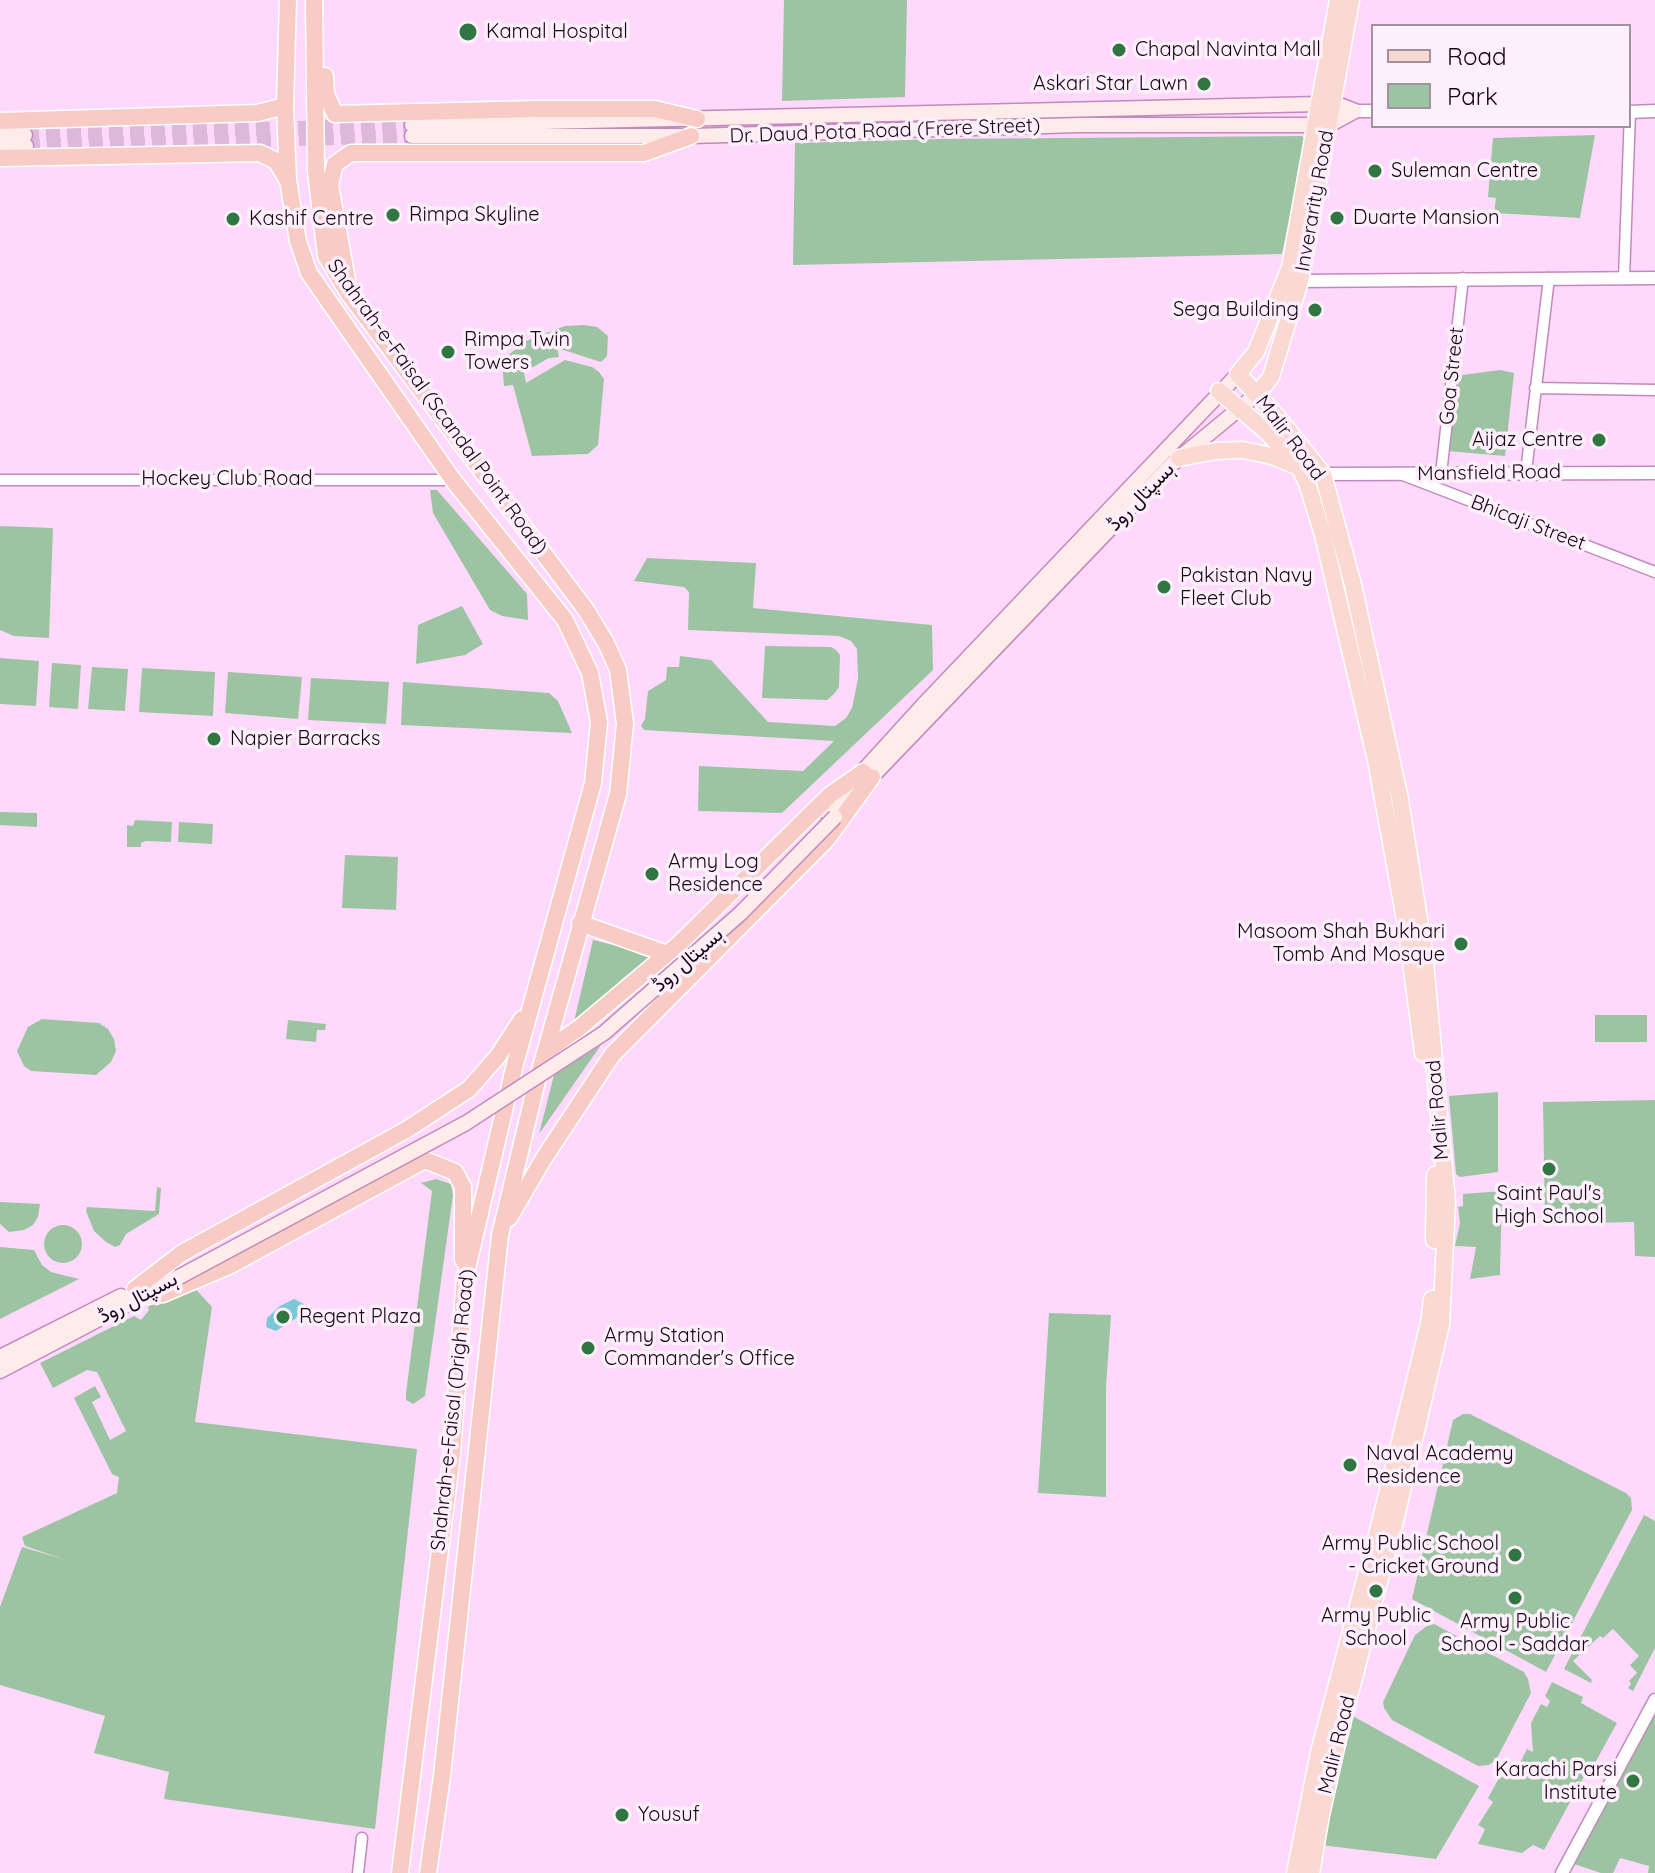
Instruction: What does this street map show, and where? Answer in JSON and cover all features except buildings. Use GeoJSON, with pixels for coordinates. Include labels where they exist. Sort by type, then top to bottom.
{"type":"FeatureCollection","features":[{"type":"Feature","properties":{"kind":"highway","name":"Shahrah-e-Faisal (Scandal Point Road)"},"geometry":{"type":"LineString","coordinates":[[288,0],[285,106],[288,180],[298,241],[309,273],[453,480],[565,620],[590,673],[599,722]]}},
{"type":"Feature","properties":{"kind":"highway","name":"Shahrah-e-Faisal (Scandal Point Road)"},"geometry":{"type":"LineString","coordinates":[[314,2],[316,171],[326,256],[349,294],[586,610],[618,670],[625,724]]}},
{"type":"Feature","properties":{"kind":"highway"},"geometry":{"type":"LineString","coordinates":[[314,2],[325,56],[326,94],[335,114]]}},
{"type":"Feature","properties":{"kind":"highway"},"geometry":{"type":"LineString","coordinates":[[0,121],[257,113],[285,106]]}},
{"type":"Feature","properties":{"kind":"highway"},"geometry":{"type":"LineString","coordinates":[[335,164],[327,152],[323,135],[327,121],[335,114],[655,109],[697,119]]}},
{"type":"Feature","properties":{"kind":"highway"},"geometry":{"type":"LineString","coordinates":[[349,294],[330,185],[335,164],[351,153],[644,153],[691,136]]}},
{"type":"Feature","properties":{"kind":"highway"},"geometry":{"type":"LineString","coordinates":[[0,158],[260,153],[276,161],[288,180]]}},
{"type":"Feature","properties":{"kind":"highway","name":"Shahrah-e-Faisal (Drigh Road)"},"geometry":{"type":"LineString","coordinates":[[400,1873],[452,1453],[465,1277],[515,1064],[593,783],[599,722]]}},
{"type":"Feature","properties":{"kind":"highway","name":"Shahrah-e-Faisal (Drigh Road)"},"geometry":{"type":"LineString","coordinates":[[428,1873],[442,1776],[500,1235],[545,1052],[618,794],[625,724]]}},
{"type":"Feature","properties":{"kind":"highway"},"geometry":{"type":"LineString","coordinates":[[545,1052],[579,1028],[667,954],[830,795],[867,774]]}},
{"type":"Feature","properties":{"kind":"highway"},"geometry":{"type":"LineString","coordinates":[[500,1235],[544,1158],[620,1047],[818,849],[867,774]]}},
{"type":"Feature","properties":{"kind":"highway"},"geometry":{"type":"LineString","coordinates":[[580,923],[667,954]]}},
{"type":"Feature","properties":{"kind":"highway"},"geometry":{"type":"LineString","coordinates":[[139,1293],[182,1253],[406,1130],[469,1089],[498,1056],[533,1003]]}},
{"type":"Feature","properties":{"kind":"highway"},"geometry":{"type":"LineString","coordinates":[[579,1028],[620,1047]]}},
{"type":"Feature","properties":{"kind":"highway"},"geometry":{"type":"LineString","coordinates":[[139,1293],[163,1294],[229,1266],[425,1160],[455,1172],[463,1187],[465,1213],[461,1249],[465,1277]]}},
{"type":"Feature","properties":{"kind":"main road","name":"Inverarity Road"},"geometry":{"type":"LineString","coordinates":[[1326,104],[1338,0]]}},
{"type":"Feature","properties":{"kind":"main road","name":"Inverarity Road"},"geometry":{"type":"LineString","coordinates":[[1238,374],[1256,352],[1290,267],[1351,0]]}},
{"type":"Feature","properties":{"kind":"main road","name":"Dr. Daud Pota Road (Frere Street)"},"geometry":{"type":"LineString","coordinates":[[1355,111],[1322,125],[1080,118],[697,119],[412,130],[691,136],[1080,118],[1326,104],[1355,111]]}},
{"type":"Feature","properties":{"kind":"main road","name":"Inverarity Road"},"geometry":{"type":"LineString","coordinates":[[1257,394],[1271,377],[1300,281],[1322,125]]}},
{"type":"Feature","properties":{"kind":"main road"},"geometry":{"type":"LineString","coordinates":[[0,134],[25,140],[0,147]]}},
{"type":"Feature","properties":{"kind":"main road","name":"ہسپتال روڈ"},"geometry":{"type":"LineString","coordinates":[[0,1371],[139,1293],[466,1123],[604,1033],[741,913],[1219,391],[1238,374]]}},
{"type":"Feature","properties":{"kind":"main road","name":"Malir Road"},"geometry":{"type":"LineString","coordinates":[[1238,374],[1323,474],[1353,585],[1400,799],[1421,936],[1447,1202],[1441,1324],[1402,1493],[1339,1735],[1311,1873]]}},
{"type":"Feature","properties":{"kind":"main road","name":"Malir Road"},"geometry":{"type":"LineString","coordinates":[[1219,391],[1269,434],[1299,467],[1323,535],[1376,760],[1395,860],[1428,1080],[1436,1182],[1429,1323],[1319,1752],[1295,1873]]}},
{"type":"Feature","properties":{"kind":"main road","name":"ہسپتال روڈ"},"geometry":{"type":"LineString","coordinates":[[867,774],[1179,458],[1257,394]]}},
{"type":"Feature","properties":{"kind":"main road"},"geometry":{"type":"LineString","coordinates":[[1179,458],[1243,450],[1272,456],[1299,467]]}},
{"type":"Feature","properties":{"kind":"main road","name":"ہسپتال روڈ"},"geometry":{"type":"LineString","coordinates":[[0,1357],[139,1293]]}},
{"type":"Feature","properties":{"kind":"street","name":"Dr. Daud Pota Road (Frere Street)"},"geometry":{"type":"LineString","coordinates":[[1355,111],[1371,111]]}},
{"type":"Feature","properties":{"kind":"street"},"geometry":{"type":"LineString","coordinates":[[1631,112],[1655,111]]}},
{"type":"Feature","properties":{"kind":"street"},"geometry":{"type":"LineString","coordinates":[[1624,278],[1629,128]]}},
{"type":"Feature","properties":{"kind":"street","name":"Goa Street"},"geometry":{"type":"LineString","coordinates":[[1441,474],[1463,278]]}},
{"type":"Feature","properties":{"kind":"street"},"geometry":{"type":"LineString","coordinates":[[1526,472],[1549,278]]}},
{"type":"Feature","properties":{"kind":"street"},"geometry":{"type":"LineString","coordinates":[[1300,281],[1655,278]]}},
{"type":"Feature","properties":{"kind":"street"},"geometry":{"type":"LineString","coordinates":[[1535,388],[1655,390]]}},
{"type":"Feature","properties":{"kind":"street","name":"Mansfield Road"},"geometry":{"type":"LineString","coordinates":[[1323,474],[1655,473]]}},
{"type":"Feature","properties":{"kind":"street","name":"Bhicaji Street"},"geometry":{"type":"LineString","coordinates":[[1401,474],[1655,572]]}},
{"type":"Feature","properties":{"kind":"street","name":"Hockey Club Road"},"geometry":{"type":"LineString","coordinates":[[0,480],[453,480]]}},
{"type":"Feature","properties":{"kind":"street"},"geometry":{"type":"LineString","coordinates":[[1562,1873],[1655,1700]]}},
{"type":"Feature","properties":{"kind":"street"},"geometry":{"type":"LineString","coordinates":[[358,1873],[362,1838]]}},
{"type":"Feature","properties":{"kind":"green space"},"geometry":{"type":"Polygon","coordinates":[[[784,0],[907,0],[905,97],[782,101],[784,0]]]}},
{"type":"Feature","properties":{"kind":"green space"},"geometry":{"type":"Polygon","coordinates":[[[1595,135],[1580,218],[1494,213],[1496,198],[1488,197],[1493,138],[1595,135]]]}},
{"type":"Feature","properties":{"kind":"green space"},"geometry":{"type":"Polygon","coordinates":[[[1302,136],[1306,141],[1282,254],[793,265],[795,143],[1302,136]]]}},
{"type":"Feature","properties":{"kind":"green space"},"geometry":{"type":"Polygon","coordinates":[[[565,326],[597,327],[608,336],[607,356],[601,362],[557,348],[559,357],[549,358],[524,372],[526,383],[565,360],[599,372],[604,379],[598,445],[588,454],[532,456],[513,385],[504,386],[502,360],[526,341],[565,326]]]}},
{"type":"Feature","properties":{"kind":"green space"},"geometry":{"type":"Polygon","coordinates":[[[1500,370],[1514,373],[1505,456],[1447,451],[1455,376],[1500,370]]]}},
{"type":"Feature","properties":{"kind":"green space"},"geometry":{"type":"Polygon","coordinates":[[[430,490],[437,490],[527,594],[528,620],[502,616],[490,610],[433,513],[430,490]]]}},
{"type":"Feature","properties":{"kind":"green space"},"geometry":{"type":"Polygon","coordinates":[[[0,526],[53,528],[49,638],[14,636],[0,630],[0,526]]]}},
{"type":"Feature","properties":{"kind":"green space"},"geometry":{"type":"Polygon","coordinates":[[[647,558],[756,563],[753,608],[932,625],[933,670],[782,813],[698,811],[699,766],[803,771],[834,741],[644,730],[641,726],[645,719],[648,691],[666,680],[667,667],[679,667],[680,656],[711,660],[768,722],[835,726],[846,718],[852,708],[858,679],[857,649],[851,641],[839,636],[688,630],[689,592],[684,587],[634,581],[647,558]]]}},
{"type":"Feature","properties":{"kind":"green space"},"geometry":{"type":"Polygon","coordinates":[[[462,606],[483,644],[465,655],[416,664],[418,625],[462,606]]]}},
{"type":"Feature","properties":{"kind":"green space"},"geometry":{"type":"Polygon","coordinates":[[[765,646],[831,647],[840,655],[839,687],[827,700],[762,698],[765,646]]]}},
{"type":"Feature","properties":{"kind":"green space"},"geometry":{"type":"Polygon","coordinates":[[[0,658],[39,661],[36,706],[0,704],[0,658]]]}},
{"type":"Feature","properties":{"kind":"green space"},"geometry":{"type":"Polygon","coordinates":[[[52,663],[81,665],[78,709],[49,707],[52,663]]]}},
{"type":"Feature","properties":{"kind":"green space"},"geometry":{"type":"Polygon","coordinates":[[[92,667],[128,669],[125,711],[88,709],[92,667]]]}},
{"type":"Feature","properties":{"kind":"green space"},"geometry":{"type":"Polygon","coordinates":[[[142,668],[215,672],[213,716],[139,712],[142,668]]]}},
{"type":"Feature","properties":{"kind":"green space"},"geometry":{"type":"Polygon","coordinates":[[[228,672],[302,677],[298,719],[225,713],[228,672]]]}},
{"type":"Feature","properties":{"kind":"green space"},"geometry":{"type":"Polygon","coordinates":[[[311,678],[389,682],[386,724],[308,720],[311,678]]]}},
{"type":"Feature","properties":{"kind":"green space"},"geometry":{"type":"Polygon","coordinates":[[[403,682],[549,693],[558,701],[572,733],[401,725],[403,682]]]}},
{"type":"Feature","properties":{"kind":"green space"},"geometry":{"type":"Polygon","coordinates":[[[0,812],[37,813],[37,827],[0,825],[0,812]]]}},
{"type":"Feature","properties":{"kind":"green space"},"geometry":{"type":"Polygon","coordinates":[[[135,820],[172,822],[171,842],[146,841],[141,843],[141,847],[127,847],[127,825],[133,826],[135,820]]]}},
{"type":"Feature","properties":{"kind":"green space"},"geometry":{"type":"Polygon","coordinates":[[[179,822],[213,824],[212,844],[178,842],[179,822]]]}},
{"type":"Feature","properties":{"kind":"green space"},"geometry":{"type":"Polygon","coordinates":[[[345,855],[398,857],[396,910],[342,908],[345,855]]]}},
{"type":"Feature","properties":{"kind":"green space"},"geometry":{"type":"Polygon","coordinates":[[[593,940],[652,954],[573,1026],[593,940]]]}},
{"type":"Feature","properties":{"kind":"green space"},"geometry":{"type":"Polygon","coordinates":[[[1595,1015],[1647,1015],[1647,1042],[1595,1042],[1595,1015]]]}},
{"type":"Feature","properties":{"kind":"green space"},"geometry":{"type":"Polygon","coordinates":[[[42,1019],[99,1023],[108,1029],[114,1039],[116,1051],[111,1062],[96,1075],[31,1071],[24,1066],[17,1051],[28,1027],[42,1019]]]}},
{"type":"Feature","properties":{"kind":"green space"},"geometry":{"type":"Polygon","coordinates":[[[288,1020],[326,1024],[325,1030],[317,1030],[316,1042],[286,1039],[288,1020]]]}},
{"type":"Feature","properties":{"kind":"green space"},"geometry":{"type":"Polygon","coordinates":[[[601,1045],[539,1134],[554,1075],[601,1045]]]}},
{"type":"Feature","properties":{"kind":"green space"},"geometry":{"type":"Polygon","coordinates":[[[1498,1092],[1498,1172],[1460,1177],[1456,1174],[1449,1096],[1498,1092]]]}},
{"type":"Feature","properties":{"kind":"green space"},"geometry":{"type":"Polygon","coordinates":[[[1655,1100],[1655,1257],[1635,1256],[1634,1222],[1545,1224],[1543,1102],[1655,1100]]]}},
{"type":"Feature","properties":{"kind":"green space"},"geometry":{"type":"Polygon","coordinates":[[[436,1179],[451,1184],[453,1195],[425,1396],[413,1404],[406,1400],[406,1393],[432,1191],[421,1183],[436,1179]]]}},
{"type":"Feature","properties":{"kind":"green space"},"geometry":{"type":"Polygon","coordinates":[[[157,1187],[161,1188],[159,1214],[126,1234],[120,1245],[115,1247],[94,1231],[87,1207],[155,1211],[157,1187]]]}},
{"type":"Feature","properties":{"kind":"green space"},"geometry":{"type":"Polygon","coordinates":[[[1502,1191],[1500,1275],[1470,1279],[1476,1247],[1455,1246],[1460,1223],[1458,1207],[1463,1206],[1463,1194],[1502,1191]]]}},
{"type":"Feature","properties":{"kind":"green space"},"geometry":{"type":"Polygon","coordinates":[[[0,1202],[40,1204],[38,1217],[33,1225],[24,1230],[9,1232],[0,1224],[0,1202]]]}},
{"type":"Feature","properties":{"kind":"green space"},"geometry":{"type":"Polygon","coordinates":[[[63,1225],[76,1231],[82,1244],[76,1257],[63,1263],[50,1257],[44,1244],[50,1231],[63,1225]]]}},
{"type":"Feature","properties":{"kind":"green space"},"geometry":{"type":"Polygon","coordinates":[[[0,1247],[34,1250],[42,1265],[51,1272],[79,1279],[0,1319],[0,1247]]]}},
{"type":"Feature","properties":{"kind":"green space"},"geometry":{"type":"Polygon","coordinates":[[[190,1283],[212,1307],[195,1422],[417,1449],[375,1829],[164,1799],[169,1772],[94,1753],[105,1716],[0,1685],[0,1607],[22,1547],[63,1559],[25,1546],[22,1537],[117,1493],[119,1477],[112,1474],[74,1398],[95,1386],[101,1397],[92,1402],[110,1440],[126,1431],[97,1372],[87,1370],[53,1388],[40,1363],[134,1316],[141,1320],[148,1307],[190,1283]]]}},
{"type":"Feature","properties":{"kind":"green space"},"geometry":{"type":"Polygon","coordinates":[[[1049,1313],[1111,1315],[1106,1387],[1106,1497],[1038,1493],[1049,1313]]]}},
{"type":"Feature","properties":{"kind":"green space","name":"Army Public School - Cricket Ground"},"geometry":{"type":"Polygon","coordinates":[[[1470,1414],[1631,1498],[1632,1510],[1546,1672],[1412,1599],[1453,1420],[1470,1414]]]}},
{"type":"Feature","properties":{"kind":"green space"},"geometry":{"type":"Polygon","coordinates":[[[1644,1515],[1655,1521],[1655,1648],[1633,1691],[1628,1688],[1631,1684],[1629,1681],[1637,1673],[1630,1665],[1639,1656],[1613,1629],[1603,1638],[1600,1636],[1573,1661],[1592,1680],[1591,1683],[1564,1669],[1644,1515]]]}},
{"type":"Feature","properties":{"kind":"green space"},"geometry":{"type":"Polygon","coordinates":[[[1434,1624],[1524,1672],[1528,1679],[1531,1693],[1496,1760],[1489,1765],[1478,1766],[1392,1720],[1384,1708],[1383,1702],[1415,1635],[1434,1624]]]}},
{"type":"Feature","properties":{"kind":"green space"},"geometry":{"type":"Polygon","coordinates":[[[1552,1682],[1583,1697],[1581,1703],[1617,1723],[1544,1850],[1533,1845],[1522,1853],[1478,1844],[1485,1829],[1478,1825],[1493,1802],[1488,1798],[1499,1778],[1525,1767],[1520,1763],[1527,1749],[1533,1752],[1531,1723],[1541,1704],[1547,1707],[1550,1701],[1545,1696],[1552,1682]]]}},
{"type":"Feature","properties":{"kind":"green space","name":"Karachi Parsi Institute"},"geometry":{"type":"Polygon","coordinates":[[[1655,1707],[1655,1873],[1648,1873],[1649,1866],[1620,1858],[1613,1873],[1601,1873],[1568,1862],[1655,1707]]]}},
{"type":"Feature","properties":{"kind":"green space"},"geometry":{"type":"Polygon","coordinates":[[[1351,1715],[1479,1786],[1436,1859],[1313,1844],[1351,1715]]]}},
{"type":"Feature","properties":{"kind":"shaded area","name":"Regent Plaza"},"geometry":{"type":"Polygon","coordinates":[[[294,1299],[304,1304],[303,1311],[295,1319],[276,1331],[266,1327],[267,1318],[294,1299]]]}},
{"type":"Feature","properties":{"kind":"tunnel"},"geometry":{"type":"LineString","coordinates":[[25,135],[412,125]]}},
{"type":"Feature","properties":{"kind":"tunnel"},"geometry":{"type":"LineString","coordinates":[[26,146],[412,136]]}},
{"type":"Feature","properties":{"kind":"place","name":"Kamal Hospital"},"geometry":{"type":"Point","coordinates":[468,32]}},
{"type":"Feature","properties":{"kind":"place","name":"Chapal Navinta Mall"},"geometry":{"type":"Point","coordinates":[1119,50]}},
{"type":"Feature","properties":{"kind":"place","name":"Askari Star Lawn"},"geometry":{"type":"Point","coordinates":[1204,84]}},
{"type":"Feature","properties":{"kind":"place","name":"Suleman Centre"},"geometry":{"type":"Point","coordinates":[1375,171]}},
{"type":"Feature","properties":{"kind":"place","name":"Rimpa Skyline"},"geometry":{"type":"Point","coordinates":[393,215]}},
{"type":"Feature","properties":{"kind":"place","name":"Duarte Mansion"},"geometry":{"type":"Point","coordinates":[1337,218]}},
{"type":"Feature","properties":{"kind":"place","name":"Kashif Centre"},"geometry":{"type":"Point","coordinates":[233,219]}},
{"type":"Feature","properties":{"kind":"place","name":"Sega Building"},"geometry":{"type":"Point","coordinates":[1315,310]}},
{"type":"Feature","properties":{"kind":"place","name":"Rimpa Twin Towers"},"geometry":{"type":"Point","coordinates":[448,352]}},
{"type":"Feature","properties":{"kind":"place","name":"Aijaz Centre"},"geometry":{"type":"Point","coordinates":[1599,440]}},
{"type":"Feature","properties":{"kind":"place","name":"Pakistan Navy Fleet Club"},"geometry":{"type":"Point","coordinates":[1164,587]}},
{"type":"Feature","properties":{"kind":"place","name":"Napier Barracks"},"geometry":{"type":"Point","coordinates":[214,739]}},
{"type":"Feature","properties":{"kind":"place","name":"Army Log Residence"},"geometry":{"type":"Point","coordinates":[652,874]}},
{"type":"Feature","properties":{"kind":"place","name":"Masoom Shah Bukhari Tomb And Mosque"},"geometry":{"type":"Point","coordinates":[1461,944]}},
{"type":"Feature","properties":{"kind":"place","name":"Saint Paul's High School"},"geometry":{"type":"Point","coordinates":[1549,1169]}},
{"type":"Feature","properties":{"kind":"place","name":"Regent Plaza"},"geometry":{"type":"Point","coordinates":[283,1317]}},
{"type":"Feature","properties":{"kind":"place","name":"Army Station Commander's Office"},"geometry":{"type":"Point","coordinates":[588,1348]}},
{"type":"Feature","properties":{"kind":"place","name":"Naval Academy Residence"},"geometry":{"type":"Point","coordinates":[1350,1465]}},
{"type":"Feature","properties":{"kind":"place","name":"Army Public School - Cricket Ground"},"geometry":{"type":"Point","coordinates":[1515,1555]}},
{"type":"Feature","properties":{"kind":"place","name":"Army Public School"},"geometry":{"type":"Point","coordinates":[1376,1591]}},
{"type":"Feature","properties":{"kind":"place","name":"Army Public School - Saddar"},"geometry":{"type":"Point","coordinates":[1515,1598]}},
{"type":"Feature","properties":{"kind":"place","name":"Karachi Parsi Institute"},"geometry":{"type":"Point","coordinates":[1633,1781]}},
{"type":"Feature","properties":{"kind":"place","name":"Yousuf"},"geometry":{"type":"Point","coordinates":[622,1815]}}]}
